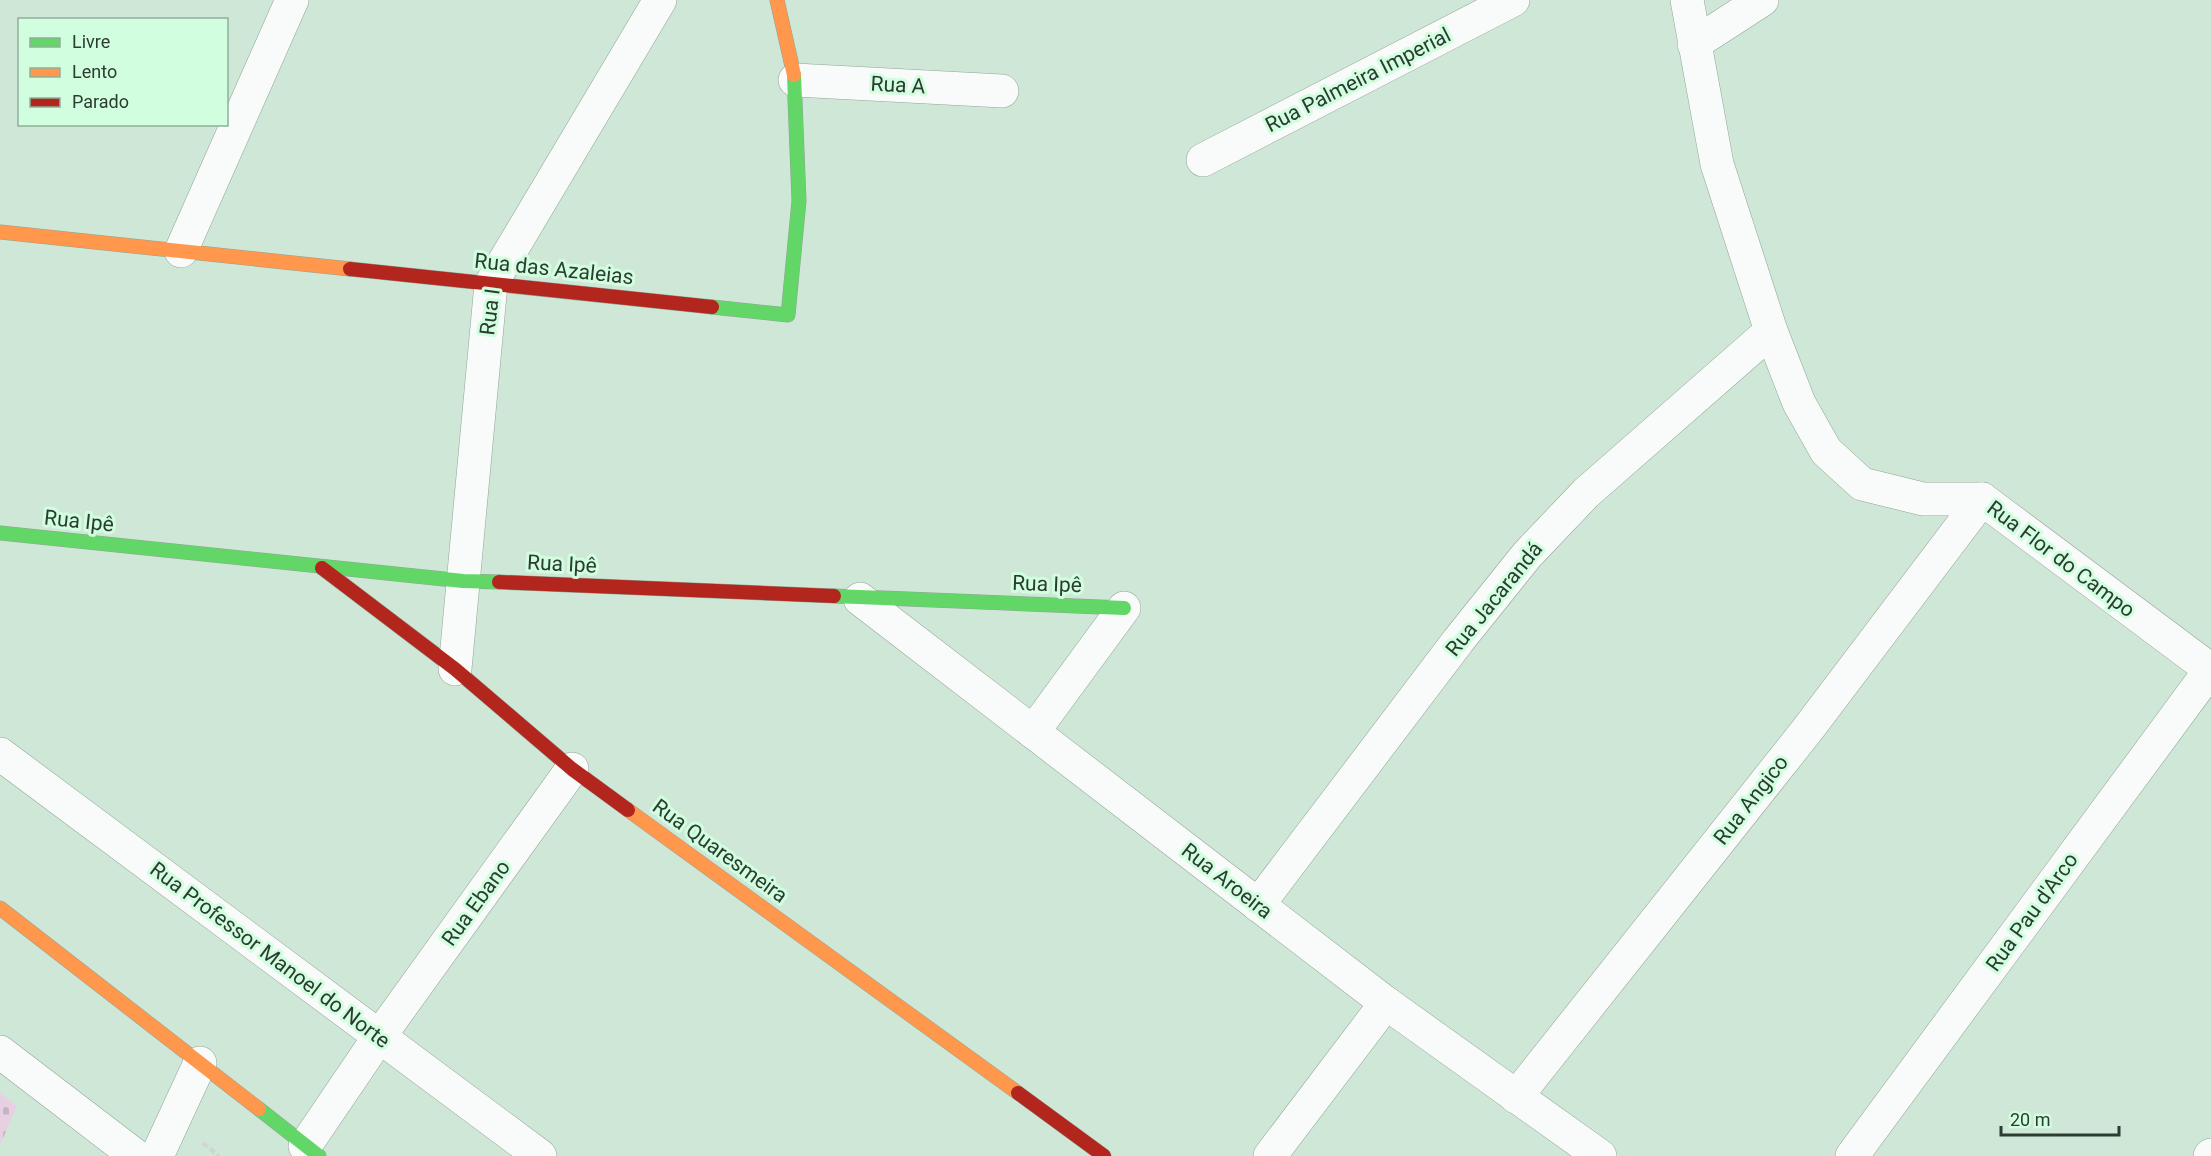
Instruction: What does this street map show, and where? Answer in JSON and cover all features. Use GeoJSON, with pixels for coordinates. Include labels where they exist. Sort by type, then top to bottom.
{"type":"FeatureCollection","features":[{"type":"Feature","properties":{"kind":"street"},"geometry":{"type":"LineString","coordinates":[[181,251],[292,0]]}},
{"type":"Feature","properties":{"kind":"street","name":"Rua I"},"geometry":{"type":"LineString","coordinates":[[455,669],[491,284],[660,0]]}},
{"type":"Feature","properties":{"kind":"street","name":"Rua das Azaleias"},"geometry":{"type":"LineString","coordinates":[[0,232],[788,315],[799,201],[795,80],[777,0]]}},
{"type":"Feature","properties":{"kind":"street","name":"Rua Palmeira Imperial"},"geometry":{"type":"LineString","coordinates":[[1203,160],[1513,0]]}},
{"type":"Feature","properties":{"kind":"street","name":"Rua Flor do Campo"},"geometry":{"type":"LineString","coordinates":[[1687,0],[1717,164],[1798,403],[1826,451],[1862,484],[1923,499],[1982,499],[2211,669]]}},
{"type":"Feature","properties":{"kind":"street"},"geometry":{"type":"LineString","coordinates":[[1694,44],[1762,0]]}},
{"type":"Feature","properties":{"kind":"street","name":"Rua A"},"geometry":{"type":"LineString","coordinates":[[795,80],[1002,91]]}},
{"type":"Feature","properties":{"kind":"street","name":"Rua Jacarandá"},"geometry":{"type":"LineString","coordinates":[[1258,905],[1458,641],[1527,555],[1586,493],[1772,331]]}},
{"type":"Feature","properties":{"kind":"street","name":"Rua Angico"},"geometry":{"type":"LineString","coordinates":[[1516,1097],[1808,729],[1982,499]]}},
{"type":"Feature","properties":{"kind":"street","name":"Rua Ipê"},"geometry":{"type":"LineString","coordinates":[[0,533],[463,581],[1124,608]]}},
{"type":"Feature","properties":{"kind":"street","name":"Rua Quaresmeira"},"geometry":{"type":"LineString","coordinates":[[322,568],[455,669],[572,769],[1104,1156]]}},
{"type":"Feature","properties":{"kind":"street","name":"Rua Aroeira"},"geometry":{"type":"LineString","coordinates":[[860,599],[1386,1003],[1600,1156]]}},
{"type":"Feature","properties":{"kind":"street"},"geometry":{"type":"LineString","coordinates":[[1033,732],[1124,608]]}},
{"type":"Feature","properties":{"kind":"street","name":"Rua Pau d'Arco"},"geometry":{"type":"LineString","coordinates":[[1852,1156],[2211,669]]}},
{"type":"Feature","properties":{"kind":"street","name":"Rua Professor Manoel do Norte"},"geometry":{"type":"LineString","coordinates":[[0,754],[540,1156]]}},
{"type":"Feature","properties":{"kind":"street","name":"Rua Ebano"},"geometry":{"type":"LineString","coordinates":[[312,1151],[379,1037],[572,769]]}},
{"type":"Feature","properties":{"kind":"street"},"geometry":{"type":"LineString","coordinates":[[0,908],[312,1151]]}},
{"type":"Feature","properties":{"kind":"street"},"geometry":{"type":"LineString","coordinates":[[1270,1156],[1386,1003]]}},
{"type":"Feature","properties":{"kind":"street"},"geometry":{"type":"LineString","coordinates":[[0,1052],[136,1156]]}},
{"type":"Feature","properties":{"kind":"street"},"geometry":{"type":"LineString","coordinates":[[157,1156],[200,1063]]}},
{"type":"Feature","properties":{"kind":"green space"},"geometry":{"type":"Polygon","coordinates":[[[0,1093],[17,1106],[0,1145],[0,1093]]]}},
{"type":"Feature","properties":{"kind":"traffic: fast"},"geometry":{"type":"LineString","coordinates":[[712,307],[788,315],[799,201],[794,75]]}},
{"type":"Feature","properties":{"kind":"traffic: fast"},"geometry":{"type":"LineString","coordinates":[[0,533],[463,581],[499,582]]}},
{"type":"Feature","properties":{"kind":"traffic: fast"},"geometry":{"type":"LineString","coordinates":[[834,596],[1124,608]]}},
{"type":"Feature","properties":{"kind":"traffic: fast"},"geometry":{"type":"LineString","coordinates":[[259,1109],[319,1156]]}},
{"type":"Feature","properties":{"kind":"traffic: slow"},"geometry":{"type":"LineString","coordinates":[[777,0],[794,75]]}},
{"type":"Feature","properties":{"kind":"traffic: slow"},"geometry":{"type":"LineString","coordinates":[[0,232],[350,269]]}},
{"type":"Feature","properties":{"kind":"traffic: slow"},"geometry":{"type":"LineString","coordinates":[[628,810],[1018,1093]]}},
{"type":"Feature","properties":{"kind":"traffic: slow"},"geometry":{"type":"LineString","coordinates":[[0,908],[259,1109]]}},
{"type":"Feature","properties":{"kind":"traffic: jam"},"geometry":{"type":"LineString","coordinates":[[350,269],[712,307]]}},
{"type":"Feature","properties":{"kind":"traffic: jam"},"geometry":{"type":"LineString","coordinates":[[322,568],[455,669],[572,769],[628,810]]}},
{"type":"Feature","properties":{"kind":"traffic: jam"},"geometry":{"type":"LineString","coordinates":[[499,582],[834,596]]}},
{"type":"Feature","properties":{"kind":"traffic: jam"},"geometry":{"type":"LineString","coordinates":[[1018,1093],[1104,1156]]}}]}
